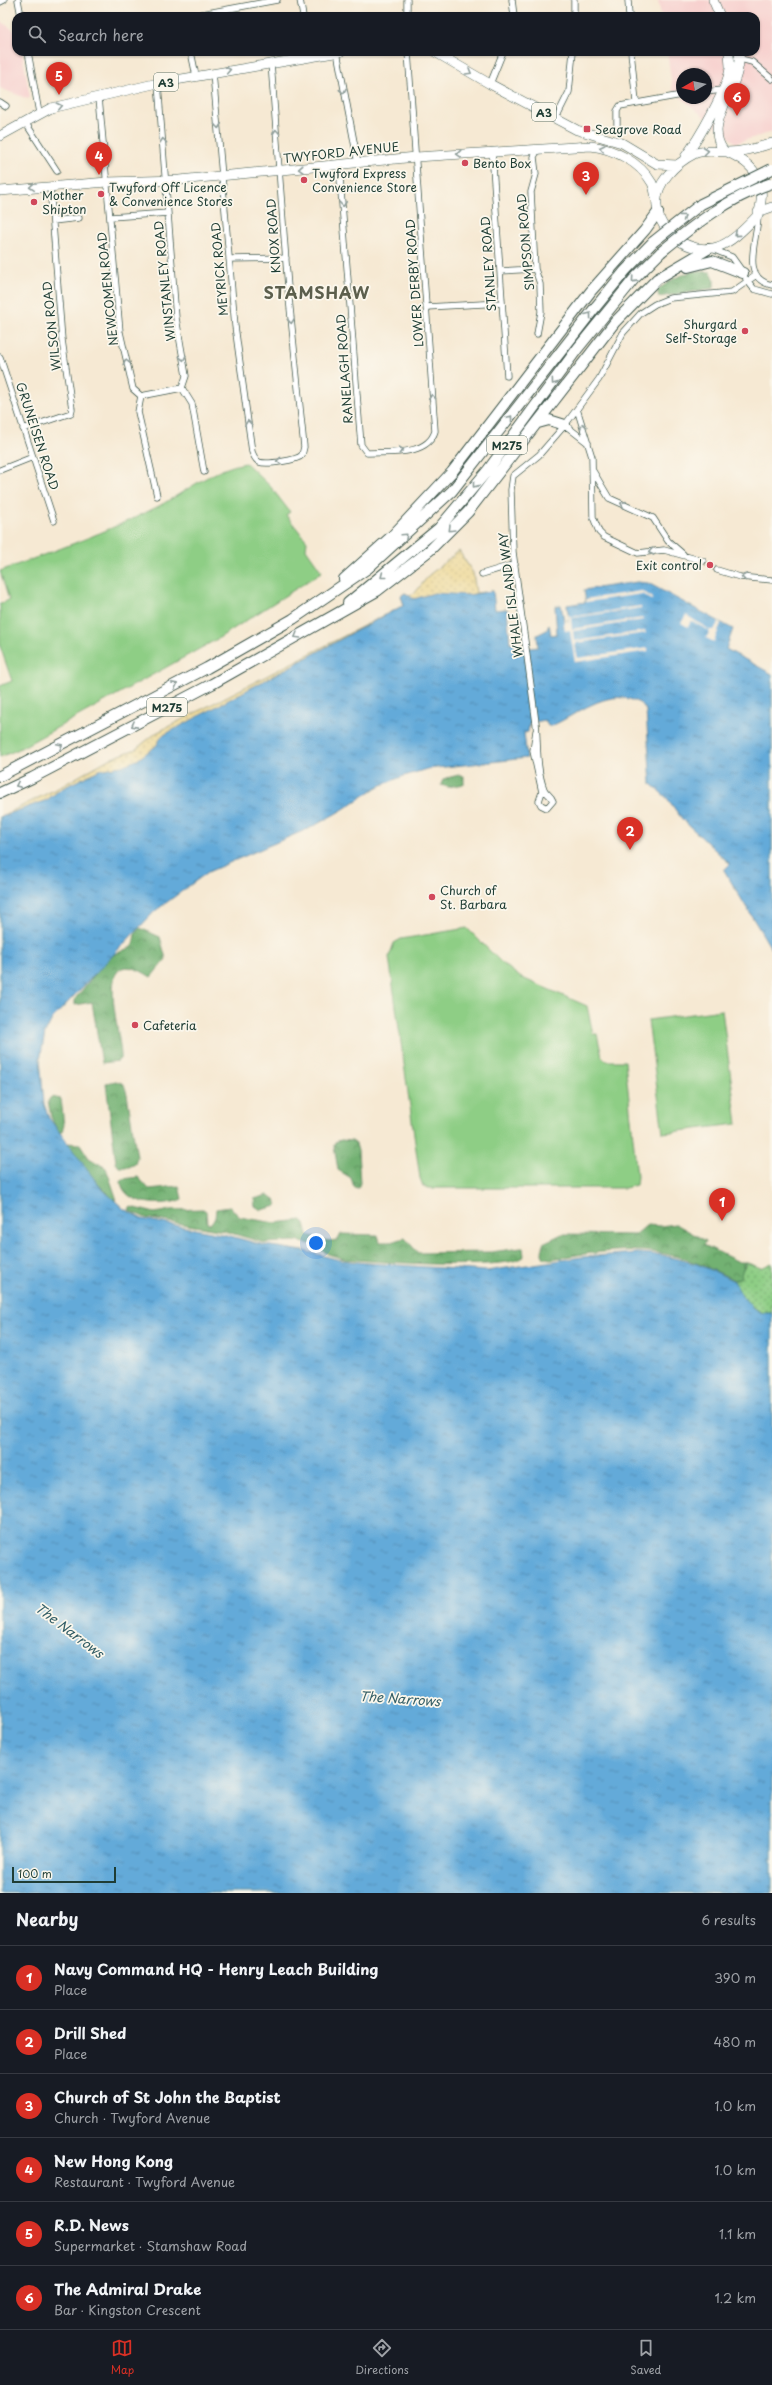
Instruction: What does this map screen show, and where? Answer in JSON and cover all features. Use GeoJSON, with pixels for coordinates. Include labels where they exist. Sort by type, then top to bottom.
{"type":"FeatureCollection","features":[{"type":"Feature","properties":{"kind":"highway","name":"M275"},"geometry":{"type":"LineString","coordinates":[[0,776],[207,668],[319,602],[368,568],[452,491],[594,309],[625,271],[653,242],[701,204],[772,168]]}},
{"type":"Feature","properties":{"kind":"highway","name":"M275"},"geometry":{"type":"LineString","coordinates":[[331,617],[394,568],[439,528],[488,470],[578,348],[634,279],[661,252],[709,214],[749,192],[772,183]]}},
{"type":"Feature","properties":{"kind":"highway","name":"M275"},"geometry":{"type":"LineString","coordinates":[[319,602],[392,536],[452,472],[591,291],[645,230],[657,207]]}},
{"type":"Feature","properties":{"kind":"highway","name":"M275"},"geometry":{"type":"LineString","coordinates":[[0,793],[32,778],[212,684],[364,600],[430,550],[468,512],[615,322],[664,274],[709,249]]}},
{"type":"Feature","properties":{"kind":"highway","name":"M275"},"geometry":{"type":"LineString","coordinates":[[647,289],[681,269],[706,261],[718,262],[745,277]]}},
{"type":"Feature","properties":{"kind":"highway","name":"M275"},"geometry":{"type":"LineString","coordinates":[[538,423],[549,420],[565,425]]}},
{"type":"Feature","properties":{"kind":"main road"},"geometry":{"type":"LineString","coordinates":[[714,2],[718,12]]}},
{"type":"Feature","properties":{"kind":"main road"},"geometry":{"type":"LineString","coordinates":[[714,2],[721,12]]}},
{"type":"Feature","properties":{"kind":"main road","name":"A3"},"geometry":{"type":"LineString","coordinates":[[0,136],[39,113],[51,108],[158,83],[300,56]]}},
{"type":"Feature","properties":{"kind":"main road","name":"A3"},"geometry":{"type":"LineString","coordinates":[[442,56],[490,84],[576,130],[622,143],[656,164],[680,163]]}},
{"type":"Feature","properties":{"kind":"main road"},"geometry":{"type":"LineString","coordinates":[[729,56],[729,72],[699,139],[664,181],[657,207],[663,223],[683,244],[709,249],[728,242],[758,214],[772,208]]}},
{"type":"Feature","properties":{"kind":"main road"},"geometry":{"type":"LineString","coordinates":[[739,56],[737,78],[715,128],[717,140],[725,152],[742,159],[755,171],[762,188],[758,214]]}},
{"type":"Feature","properties":{"kind":"main road"},"geometry":{"type":"LineString","coordinates":[[680,163],[698,152],[749,150],[772,144]]}},
{"type":"Feature","properties":{"kind":"main road","name":"TWYFORD AVENUE"},"geometry":{"type":"LineString","coordinates":[[0,191],[50,186],[166,180],[339,166],[416,157],[492,151],[591,146],[615,152],[645,174],[652,184],[657,207]]}},
{"type":"Feature","properties":{"kind":"street"},"geometry":{"type":"LineString","coordinates":[[0,2],[4,0]]}},
{"type":"Feature","properties":{"kind":"street"},"geometry":{"type":"LineString","coordinates":[[18,0],[20,12]]}},
{"type":"Feature","properties":{"kind":"street"},"geometry":{"type":"LineString","coordinates":[[213,12],[277,0]]}},
{"type":"Feature","properties":{"kind":"street"},"geometry":{"type":"LineString","coordinates":[[300,0],[302,12]]}},
{"type":"Feature","properties":{"kind":"street"},"geometry":{"type":"LineString","coordinates":[[407,0],[407,12]]}},
{"type":"Feature","properties":{"kind":"street"},"geometry":{"type":"LineString","coordinates":[[512,0],[514,12]]}},
{"type":"Feature","properties":{"kind":"street"},"geometry":{"type":"LineString","coordinates":[[574,12],[575,0]]}},
{"type":"Feature","properties":{"kind":"street"},"geometry":{"type":"LineString","coordinates":[[628,0],[629,12]]}},
{"type":"Feature","properties":{"kind":"street"},"geometry":{"type":"LineString","coordinates":[[29,56],[39,113]]}},
{"type":"Feature","properties":{"kind":"street"},"geometry":{"type":"LineString","coordinates":[[191,56],[196,76]]}},
{"type":"Feature","properties":{"kind":"street"},"geometry":{"type":"LineString","coordinates":[[337,56],[358,163]]}},
{"type":"Feature","properties":{"kind":"street","name":"LOWER DERBY ROAD"},"geometry":{"type":"LineString","coordinates":[[363,450],[369,453],[420,449],[429,444],[434,436],[408,56]]}},
{"type":"Feature","properties":{"kind":"street"},"geometry":{"type":"LineString","coordinates":[[490,84],[501,56]]}},
{"type":"Feature","properties":{"kind":"street"},"geometry":{"type":"LineString","coordinates":[[556,118],[567,96],[572,56]]}},
{"type":"Feature","properties":{"kind":"street"},"geometry":{"type":"LineString","coordinates":[[631,56],[636,102]]}},
{"type":"Feature","properties":{"kind":"street"},"geometry":{"type":"LineString","coordinates":[[741,56],[752,62],[772,79]]}},
{"type":"Feature","properties":{"kind":"street","name":"KNOX ROAD"},"geometry":{"type":"LineString","coordinates":[[257,461],[264,463],[295,460],[301,456],[304,450],[286,258],[271,62]]}},
{"type":"Feature","properties":{"kind":"street","name":"MEYRICK ROAD"},"geometry":{"type":"LineString","coordinates":[[213,73],[237,344],[252,452],[257,461]]}},
{"type":"Feature","properties":{"kind":"street","name":"WINSTANLEY ROAD"},"geometry":{"type":"LineString","coordinates":[[158,83],[178,328],[186,369],[186,380],[182,388]]}},
{"type":"Feature","properties":{"kind":"street"},"geometry":{"type":"LineString","coordinates":[[712,91],[722,90]]}},
{"type":"Feature","properties":{"kind":"street"},"geometry":{"type":"LineString","coordinates":[[617,128],[618,108],[623,104],[676,96]]}},
{"type":"Feature","properties":{"kind":"street","name":"NEWCOMEN ROAD"},"geometry":{"type":"LineString","coordinates":[[99,97],[111,217],[120,332],[133,389],[141,396]]}},
{"type":"Feature","properties":{"kind":"street"},"geometry":{"type":"LineString","coordinates":[[0,102],[6,106]]}},
{"type":"Feature","properties":{"kind":"street"},"geometry":{"type":"LineString","coordinates":[[25,122],[57,171]]}},
{"type":"Feature","properties":{"kind":"street","name":"SIMPSON ROAD"},"geometry":{"type":"LineString","coordinates":[[537,334],[541,306],[540,284],[535,269],[531,192],[536,174],[534,157],[538,149]]}},
{"type":"Feature","properties":{"kind":"street","name":"STANLEY ROAD"},"geometry":{"type":"LineString","coordinates":[[492,151],[507,376]]}},
{"type":"Feature","properties":{"kind":"street","name":"RANELAGH ROAD"},"geometry":{"type":"LineString","coordinates":[[339,166],[363,450]]}},
{"type":"Feature","properties":{"kind":"street","name":"WILSON ROAD"},"geometry":{"type":"LineString","coordinates":[[23,429],[71,413],[72,409],[62,340],[50,186]]}},
{"type":"Feature","properties":{"kind":"street"},"geometry":{"type":"LineString","coordinates":[[111,217],[168,213]]}},
{"type":"Feature","properties":{"kind":"street"},"geometry":{"type":"LineString","coordinates":[[758,214],[753,260],[755,276],[762,282],[771,284]]}},
{"type":"Feature","properties":{"kind":"street"},"geometry":{"type":"LineString","coordinates":[[53,221],[79,218]]}},
{"type":"Feature","properties":{"kind":"street"},"geometry":{"type":"LineString","coordinates":[[709,249],[732,257],[745,277],[758,291],[772,294]]}},
{"type":"Feature","properties":{"kind":"street"},"geometry":{"type":"LineString","coordinates":[[229,259],[286,258]]}},
{"type":"Feature","properties":{"kind":"street"},"geometry":{"type":"LineString","coordinates":[[500,271],[535,269]]}},
{"type":"Feature","properties":{"kind":"street","name":"WHALE ISLAND WAY"},"geometry":{"type":"LineString","coordinates":[[536,731],[526,640],[515,564],[511,490],[513,476],[539,455],[565,425],[599,379],[623,332],[640,314],[655,304],[670,298],[732,292],[745,277],[755,276]]}},
{"type":"Feature","properties":{"kind":"street"},"geometry":{"type":"LineString","coordinates":[[426,307],[502,303]]}},
{"type":"Feature","properties":{"kind":"street","name":"GRUNEISEN ROAD"},"geometry":{"type":"LineString","coordinates":[[0,357],[54,521]]}},
{"type":"Feature","properties":{"kind":"street"},"geometry":{"type":"LineString","coordinates":[[157,496],[138,412],[141,396],[182,388],[192,404],[204,472]]}},
{"type":"Feature","properties":{"kind":"street"},"geometry":{"type":"LineString","coordinates":[[577,409],[588,443],[592,469],[593,517],[601,535],[640,554],[660,550],[684,554],[703,561]]}},
{"type":"Feature","properties":{"kind":"street"},"geometry":{"type":"LineString","coordinates":[[565,425],[588,443]]}},
{"type":"Feature","properties":{"kind":"street"},"geometry":{"type":"LineString","coordinates":[[0,470],[33,457]]}},
{"type":"Feature","properties":{"kind":"street"},"geometry":{"type":"LineString","coordinates":[[592,469],[604,492],[609,498],[653,518],[668,541],[684,554]]}},
{"type":"Feature","properties":{"kind":"street"},"geometry":{"type":"LineString","coordinates":[[482,574],[515,564]]}},
{"type":"Feature","properties":{"kind":"street"},"geometry":{"type":"LineString","coordinates":[[717,570],[740,577],[772,580]]}},
{"type":"Feature","properties":{"kind":"street"},"geometry":{"type":"LineString","coordinates":[[536,731],[537,756],[542,782],[544,790],[553,801],[547,808],[540,804],[541,797],[533,751],[536,731]]}},
{"type":"Feature","properties":{"kind":"street"},"geometry":{"type":"LineString","coordinates":[[541,797],[549,795]]}},
{"type":"Feature","properties":{"kind":"shaded area"},"geometry":{"type":"Polygon","coordinates":[[[658,0],[772,0],[772,132],[736,143],[689,104],[712,104],[712,68],[676,68],[676,93],[673,91],[668,56],[760,56],[760,12],[660,12],[658,0]]]}},
{"type":"Feature","properties":{"kind":"shaded area"},"geometry":{"type":"Polygon","coordinates":[[[0,21],[12,29],[12,56],[23,56],[30,97],[28,99],[0,88],[0,21]]]}},
{"type":"Feature","properties":{"kind":"green space"},"geometry":{"type":"Polygon","coordinates":[[[694,271],[711,272],[714,279],[714,288],[659,297],[657,290],[675,278],[694,271]]]}},
{"type":"Feature","properties":{"kind":"green space"},"geometry":{"type":"Polygon","coordinates":[[[246,463],[270,486],[290,512],[286,515],[307,541],[306,549],[322,572],[219,638],[17,750],[0,757],[0,686],[12,681],[0,646],[0,604],[9,600],[0,571],[81,541],[120,524],[159,506],[212,475],[246,463]]]}},
{"type":"Feature","properties":{"kind":"green space"},"geometry":{"type":"Polygon","coordinates":[[[459,775],[464,776],[464,784],[448,787],[441,785],[443,779],[459,775]]]}},
{"type":"Feature","properties":{"kind":"green space"},"geometry":{"type":"Polygon","coordinates":[[[140,928],[160,937],[166,959],[151,977],[132,968],[121,969],[115,978],[113,992],[114,1009],[121,1057],[118,1061],[102,1063],[92,1002],[75,1005],[75,999],[109,957],[133,946],[135,934],[140,928]]]}},
{"type":"Feature","properties":{"kind":"green space"},"geometry":{"type":"Polygon","coordinates":[[[467,928],[502,963],[520,977],[587,1006],[593,1034],[597,1034],[602,1057],[607,1061],[625,1061],[637,1176],[636,1185],[625,1188],[428,1188],[423,1186],[420,1178],[389,957],[394,943],[401,939],[467,928]]]}},
{"type":"Feature","properties":{"kind":"green space"},"geometry":{"type":"Polygon","coordinates":[[[722,1010],[737,1124],[663,1133],[648,1020],[722,1010]]]}},
{"type":"Feature","properties":{"kind":"green space"},"geometry":{"type":"Polygon","coordinates":[[[116,1081],[124,1084],[127,1094],[137,1157],[135,1164],[129,1167],[119,1167],[116,1163],[106,1083],[116,1081]]]}},
{"type":"Feature","properties":{"kind":"green space"},"geometry":{"type":"Polygon","coordinates":[[[51,1097],[61,1099],[64,1125],[62,1132],[58,1132],[51,1117],[48,1101],[51,1097]]]}},
{"type":"Feature","properties":{"kind":"green space"},"geometry":{"type":"Polygon","coordinates":[[[341,1140],[352,1141],[356,1144],[358,1151],[360,1183],[358,1188],[354,1187],[351,1178],[338,1170],[334,1146],[335,1142],[341,1140]]]}},
{"type":"Feature","properties":{"kind":"green space"},"geometry":{"type":"Polygon","coordinates":[[[66,1143],[80,1144],[89,1158],[106,1168],[116,1197],[115,1201],[95,1181],[66,1143]]]}},
{"type":"Feature","properties":{"kind":"green space"},"geometry":{"type":"Polygon","coordinates":[[[138,1177],[149,1189],[179,1186],[182,1199],[175,1202],[166,1203],[137,1200],[124,1190],[121,1182],[123,1179],[138,1177]]]}},
{"type":"Feature","properties":{"kind":"green space"},"geometry":{"type":"Polygon","coordinates":[[[268,1195],[275,1199],[277,1206],[261,1210],[255,1206],[254,1199],[268,1195]]]}},
{"type":"Feature","properties":{"kind":"green space"},"geometry":{"type":"Polygon","coordinates":[[[131,1207],[155,1213],[170,1210],[203,1209],[206,1211],[207,1223],[210,1224],[215,1218],[216,1209],[230,1207],[240,1217],[275,1223],[302,1220],[305,1223],[308,1235],[328,1241],[338,1240],[341,1234],[378,1235],[380,1242],[391,1242],[405,1238],[418,1253],[491,1252],[523,1248],[524,1256],[514,1261],[495,1264],[469,1265],[344,1259],[328,1254],[311,1244],[294,1241],[265,1243],[224,1231],[146,1218],[130,1211],[129,1208],[131,1207]]]}},
{"type":"Feature","properties":{"kind":"green space"},"geometry":{"type":"Polygon","coordinates":[[[676,1224],[706,1241],[704,1245],[739,1262],[745,1262],[740,1278],[734,1280],[686,1259],[644,1251],[602,1252],[551,1259],[544,1258],[542,1254],[543,1243],[562,1234],[635,1235],[647,1225],[660,1226],[676,1224]]]}},
{"type":"Feature","properties":{"kind":"green space"},"geometry":{"type":"Polygon","coordinates":[[[745,1262],[761,1268],[772,1263],[772,1313],[765,1313],[753,1308],[739,1292],[734,1280],[737,1279],[746,1264],[745,1262]]]}},
{"type":"Feature","properties":{"kind":"sand"},"geometry":{"type":"Polygon","coordinates":[[[459,551],[473,573],[476,593],[493,591],[0,837],[0,817],[62,786],[107,760],[136,749],[156,733],[404,605],[401,596],[405,593],[409,595],[415,593],[429,575],[459,551]]]}},
{"type":"Feature","properties":{"kind":"water","name":"The Narrows"},"geometry":{"type":"Polygon","coordinates":[[[637,582],[648,583],[733,629],[726,649],[772,674],[772,950],[724,870],[730,864],[682,819],[667,798],[651,784],[646,711],[644,707],[640,703],[624,698],[603,700],[592,704],[551,726],[548,726],[545,720],[529,723],[528,732],[524,733],[527,758],[427,769],[401,777],[377,787],[342,810],[312,827],[208,872],[155,911],[52,1019],[45,1033],[40,1059],[44,1104],[49,1118],[101,1188],[124,1209],[142,1219],[226,1235],[264,1245],[304,1251],[340,1260],[366,1263],[486,1271],[582,1257],[638,1253],[662,1255],[697,1264],[734,1281],[742,1296],[753,1308],[762,1313],[772,1313],[772,1893],[0,1893],[0,817],[47,800],[61,789],[99,770],[121,766],[137,760],[156,746],[162,736],[404,605],[401,596],[405,593],[414,599],[434,593],[468,595],[493,591],[495,610],[507,609],[510,644],[516,643],[517,650],[538,647],[537,635],[547,630],[549,624],[551,635],[557,634],[555,606],[561,605],[564,621],[569,620],[567,605],[586,602],[584,590],[637,582]]]}},
{"type":"Feature","properties":{"kind":"pier"},"geometry":{"type":"Polygon","coordinates":[[[642,591],[653,598],[652,600],[642,594],[586,602],[586,599],[642,591]]]}},
{"type":"Feature","properties":{"kind":"pier"},"geometry":{"type":"Polygon","coordinates":[[[641,606],[641,608],[571,618],[572,629],[643,618],[643,620],[573,631],[574,641],[645,631],[646,633],[575,643],[577,658],[648,648],[648,651],[575,662],[570,630],[565,631],[564,625],[565,621],[568,620],[569,624],[568,614],[571,617],[641,606]]]}},
{"type":"Feature","properties":{"kind":"pier"},"geometry":{"type":"Polygon","coordinates":[[[686,615],[710,630],[714,630],[719,621],[721,623],[714,642],[706,638],[710,631],[691,621],[688,627],[681,623],[686,615]]]}},
{"type":"Feature","properties":{"kind":"tunnel"},"geometry":{"type":"LineString","coordinates":[[703,561],[717,570]]}},
{"type":"Feature","properties":{"kind":"place","name":"R.D. News"},"geometry":{"type":"Point","coordinates":[59,95]}},
{"type":"Feature","properties":{"kind":"place","name":"The Admiral Drake"},"geometry":{"type":"Point","coordinates":[737,116]}},
{"type":"Feature","properties":{"kind":"place","name":"Seagrove Road"},"geometry":{"type":"Point","coordinates":[587,129]}},
{"type":"Feature","properties":{"kind":"place","name":"Bento Box"},"geometry":{"type":"Point","coordinates":[465,163]}},
{"type":"Feature","properties":{"kind":"place","name":"New Hong Kong"},"geometry":{"type":"Point","coordinates":[99,175]}},
{"type":"Feature","properties":{"kind":"place","name":"Twyford Express Convenience Store"},"geometry":{"type":"Point","coordinates":[304,180]}},
{"type":"Feature","properties":{"kind":"place","name":"Twyford Off Licence & Convenience Stores"},"geometry":{"type":"Point","coordinates":[101,194]}},
{"type":"Feature","properties":{"kind":"place","name":"Church of St John the Baptist"},"geometry":{"type":"Point","coordinates":[586,195]}},
{"type":"Feature","properties":{"kind":"place","name":"Mother Shipton"},"geometry":{"type":"Point","coordinates":[34,202]}},
{"type":"Feature","properties":{"kind":"place","name":"Shurgard Self-Storage"},"geometry":{"type":"Point","coordinates":[745,331]}},
{"type":"Feature","properties":{"kind":"place","name":"Exit control"},"geometry":{"type":"Point","coordinates":[710,565]}},
{"type":"Feature","properties":{"kind":"place","name":"Drill Shed"},"geometry":{"type":"Point","coordinates":[630,850]}},
{"type":"Feature","properties":{"kind":"place","name":"Church of St. Barbara"},"geometry":{"type":"Point","coordinates":[432,897]}},
{"type":"Feature","properties":{"kind":"place","name":"Cafeteria"},"geometry":{"type":"Point","coordinates":[135,1025]}},
{"type":"Feature","properties":{"kind":"place","name":"Navy Command HQ - Henry Leach Building"},"geometry":{"type":"Point","coordinates":[722,1221]}},
{"type":"Feature","properties":{"kind":"district","name":"STAMSHAW"},"geometry":{"type":"Point","coordinates":[317,292]}}]}
